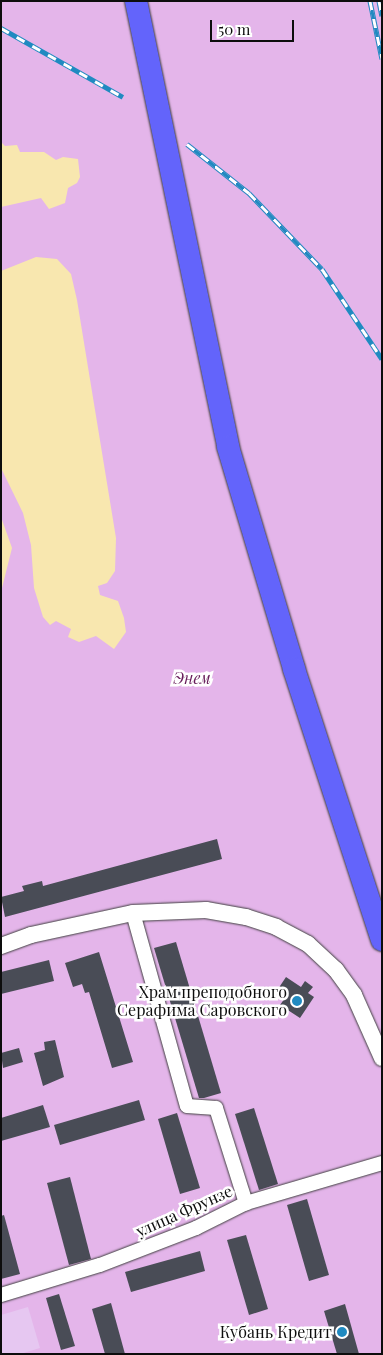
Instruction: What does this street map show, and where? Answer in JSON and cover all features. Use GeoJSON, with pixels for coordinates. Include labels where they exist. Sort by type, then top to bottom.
{"type":"FeatureCollection","features":[{"type":"Feature","properties":{"kind":"highway"},"geometry":{"type":"LineString","coordinates":[[136,1],[228,447],[294,669],[382,940]]}},
{"type":"Feature","properties":{"kind":"street"},"geometry":{"type":"LineString","coordinates":[[1,946],[31,935],[133,913],[206,910],[246,917],[276,927],[308,944],[336,970],[354,995],[382,1058]]}},
{"type":"Feature","properties":{"kind":"street"},"geometry":{"type":"LineString","coordinates":[[133,913],[187,1106],[216,1108],[246,1203]]}},
{"type":"Feature","properties":{"kind":"street","name":"улица Фрунзе"},"geometry":{"type":"LineString","coordinates":[[1,1295],[108,1262],[196,1228],[246,1203],[382,1163]]}},
{"type":"Feature","properties":{"kind":"green space","name":"Энем"},"geometry":{"type":"Polygon","coordinates":[[[1,1],[382,1],[382,1354],[1,1354],[1,1]]]}},
{"type":"Feature","properties":{"kind":"shaded area"},"geometry":{"type":"Polygon","coordinates":[[[1,142],[5,146],[17,145],[20,152],[44,152],[56,160],[63,157],[78,159],[80,177],[77,183],[68,188],[65,203],[49,209],[41,198],[1,207],[1,142]]]}},
{"type":"Feature","properties":{"kind":"shaded area"},"geometry":{"type":"Polygon","coordinates":[[[36,257],[57,259],[71,274],[77,300],[116,538],[115,571],[107,583],[98,586],[100,595],[118,601],[124,618],[126,632],[114,649],[96,636],[79,642],[68,637],[71,629],[56,621],[50,625],[43,617],[34,588],[31,545],[23,513],[1,468],[1,271],[36,257]]]}},
{"type":"Feature","properties":{"kind":"shaded area"},"geometry":{"type":"Polygon","coordinates":[[[1,517],[12,548],[1,592],[1,517]]]}},
{"type":"Feature","properties":{"kind":"shaded area"},"geometry":{"type":"Polygon","coordinates":[[[28,1307],[40,1348],[20,1354],[1,1354],[1,1315],[28,1307]]]}},
{"type":"Feature","properties":{"kind":"building"},"geometry":{"type":"Polygon","coordinates":[[[217,839],[222,859],[5,917],[1,897],[24,891],[22,886],[42,881],[43,886],[217,839]]]}},
{"type":"Feature","properties":{"kind":"building"},"geometry":{"type":"Polygon","coordinates":[[[176,942],[221,1093],[204,1098],[199,1098],[154,948],[176,942]]]}},
{"type":"Feature","properties":{"kind":"building"},"geometry":{"type":"Polygon","coordinates":[[[99,952],[133,1062],[112,1068],[89,992],[85,993],[82,984],[73,987],[65,963],[99,952]]]}},
{"type":"Feature","properties":{"kind":"building"},"geometry":{"type":"Polygon","coordinates":[[[49,960],[54,981],[1,994],[1,972],[49,960]]]}},
{"type":"Feature","properties":{"kind":"building","name":"Храм преподобного Серафима Саровского"},"geometry":{"type":"Polygon","coordinates":[[[286,977],[301,987],[305,981],[313,987],[308,993],[314,997],[300,1018],[280,1005],[285,998],[276,992],[286,977]]]}},
{"type":"Feature","properties":{"kind":"building"},"geometry":{"type":"Polygon","coordinates":[[[55,1040],[64,1077],[43,1086],[34,1053],[45,1050],[44,1042],[55,1040]]]}},
{"type":"Feature","properties":{"kind":"building"},"geometry":{"type":"Polygon","coordinates":[[[19,1048],[23,1062],[3,1068],[1,1053],[19,1048]]]}},
{"type":"Feature","properties":{"kind":"building"},"geometry":{"type":"Polygon","coordinates":[[[139,1100],[145,1120],[60,1145],[54,1125],[139,1100]]]}},
{"type":"Feature","properties":{"kind":"building"},"geometry":{"type":"Polygon","coordinates":[[[43,1105],[50,1127],[1,1141],[1,1118],[43,1105]]]}},
{"type":"Feature","properties":{"kind":"building"},"geometry":{"type":"Polygon","coordinates":[[[254,1108],[278,1184],[259,1190],[235,1114],[254,1108]]]}},
{"type":"Feature","properties":{"kind":"building"},"geometry":{"type":"Polygon","coordinates":[[[177,1113],[200,1188],[180,1194],[158,1119],[177,1113]]]}},
{"type":"Feature","properties":{"kind":"building"},"geometry":{"type":"Polygon","coordinates":[[[70,1177],[91,1259],[69,1265],[47,1183],[70,1177]]]}},
{"type":"Feature","properties":{"kind":"building"},"geometry":{"type":"Polygon","coordinates":[[[307,1199],[329,1275],[309,1281],[287,1205],[307,1199]]]}},
{"type":"Feature","properties":{"kind":"building"},"geometry":{"type":"Polygon","coordinates":[[[4,1215],[20,1274],[1,1279],[1,1216],[4,1215]]]}},
{"type":"Feature","properties":{"kind":"building"},"geometry":{"type":"Polygon","coordinates":[[[246,1235],[268,1309],[249,1315],[227,1240],[246,1235]]]}},
{"type":"Feature","properties":{"kind":"building"},"geometry":{"type":"Polygon","coordinates":[[[200,1251],[205,1271],[131,1292],[125,1272],[200,1251]]]}},
{"type":"Feature","properties":{"kind":"building"},"geometry":{"type":"Polygon","coordinates":[[[59,1294],[75,1346],[61,1350],[46,1298],[59,1294]]]}},
{"type":"Feature","properties":{"kind":"building"},"geometry":{"type":"Polygon","coordinates":[[[111,1303],[125,1354],[105,1354],[92,1309],[111,1303]]]}},
{"type":"Feature","properties":{"kind":"building","name":"Кубань Кредит"},"geometry":{"type":"Polygon","coordinates":[[[345,1304],[359,1354],[337,1354],[324,1311],[345,1304]]]}},
{"type":"Feature","properties":{"kind":"railway"},"geometry":{"type":"LineString","coordinates":[[370,1],[382,59]]}},
{"type":"Feature","properties":{"kind":"railway"},"geometry":{"type":"LineString","coordinates":[[379,1],[382,16]]}},
{"type":"Feature","properties":{"kind":"railway"},"geometry":{"type":"LineString","coordinates":[[1,28],[123,97]]}},
{"type":"Feature","properties":{"kind":"railway"},"geometry":{"type":"LineString","coordinates":[[187,144],[249,193],[322,269],[382,359]]}},
{"type":"Feature","properties":{"kind":"place","name":"Храм преподобного Серафима Саровского"},"geometry":{"type":"Point","coordinates":[297,1001]}},
{"type":"Feature","properties":{"kind":"place","name":"Кубань Кредит"},"geometry":{"type":"Point","coordinates":[342,1332]}}]}
